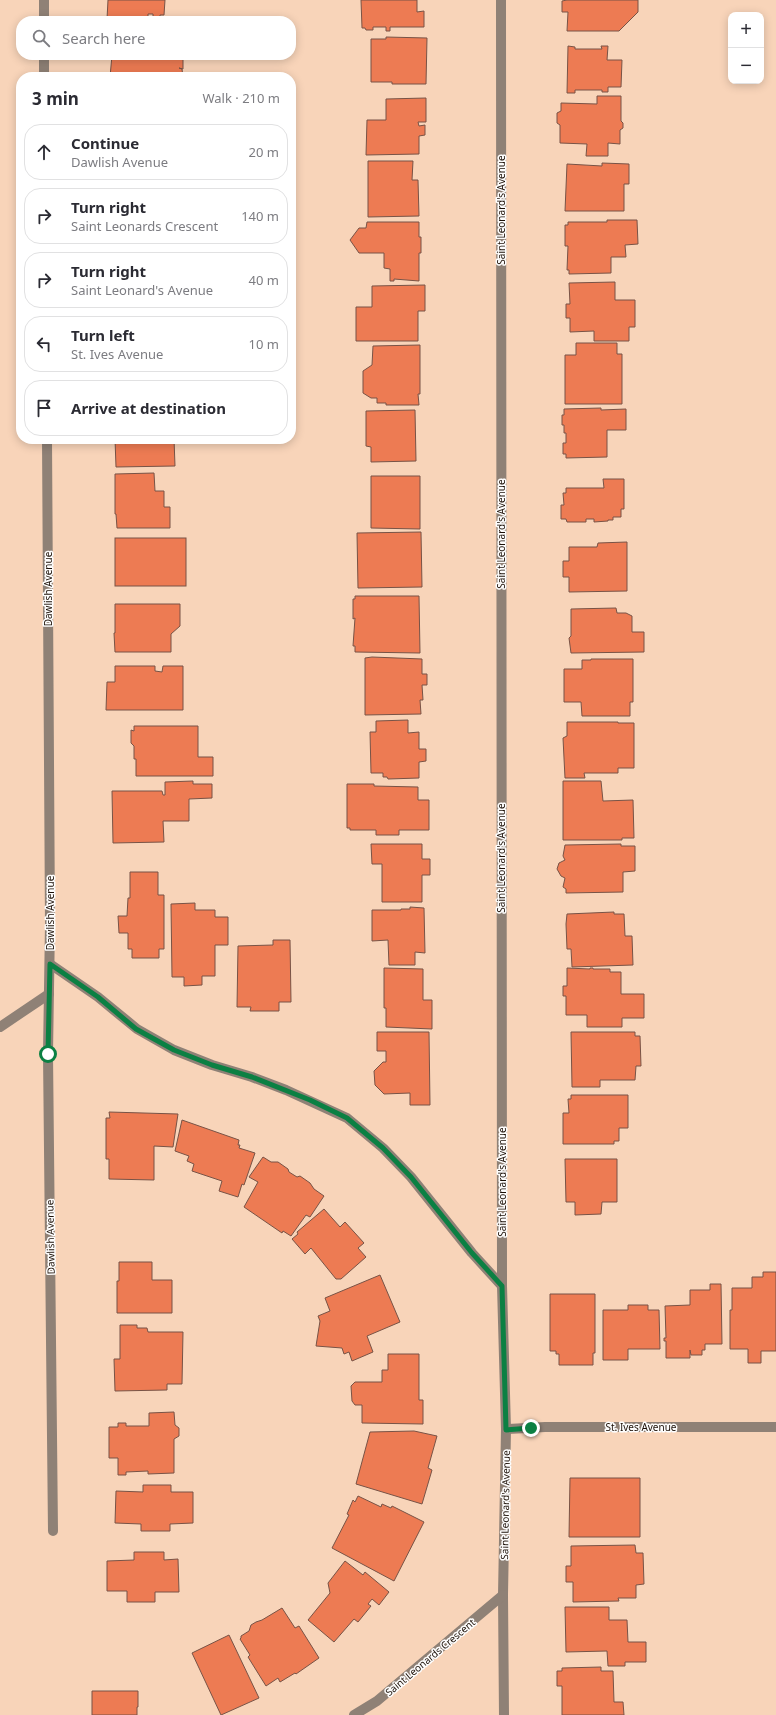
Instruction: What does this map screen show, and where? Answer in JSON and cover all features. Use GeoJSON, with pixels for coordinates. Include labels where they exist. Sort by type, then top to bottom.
{"type":"FeatureCollection","features":[{"type":"Feature","properties":{"kind":"street"},"geometry":{"type":"LineString","coordinates":[[44,0],[44,16]]}},
{"type":"Feature","properties":{"kind":"street","name":"Saint Leonard's Avenue"},"geometry":{"type":"LineString","coordinates":[[501,0],[502,1286],[506,1430],[503,1596],[504,1715]]}},
{"type":"Feature","properties":{"kind":"street"},"geometry":{"type":"LineString","coordinates":[[44,60],[44,72]]}},
{"type":"Feature","properties":{"kind":"street","name":"Dawlish Avenue"},"geometry":{"type":"LineString","coordinates":[[47,444],[50,964],[48,1054],[53,1531]]}},
{"type":"Feature","properties":{"kind":"street"},"geometry":{"type":"LineString","coordinates":[[50,964],[98,997],[136,1029],[174,1050],[212,1065],[252,1077],[286,1090],[347,1118],[383,1148],[406,1172],[472,1253],[502,1286]]}},
{"type":"Feature","properties":{"kind":"street"},"geometry":{"type":"LineString","coordinates":[[0,1027],[49,994]]}},
{"type":"Feature","properties":{"kind":"street","name":"St. Ives Avenue"},"geometry":{"type":"LineString","coordinates":[[506,1430],[545,1427],[776,1427]]}},
{"type":"Feature","properties":{"kind":"street","name":"Saint Leonards Crescent"},"geometry":{"type":"LineString","coordinates":[[354,1715],[383,1696],[503,1596]]}},
{"type":"Feature","properties":{"kind":"building"},"geometry":{"type":"Polygon","coordinates":[[[108,0],[165,0],[164,15],[153,16],[153,14],[148,14],[148,16],[107,16],[108,0]]]}},
{"type":"Feature","properties":{"kind":"building"},"geometry":{"type":"Polygon","coordinates":[[[361,0],[417,0],[417,12],[424,11],[424,27],[390,27],[390,31],[386,31],[386,27],[373,27],[373,30],[366,30],[365,28],[362,28],[361,0]]]}},
{"type":"Feature","properties":{"kind":"building"},"geometry":{"type":"Polygon","coordinates":[[[638,0],[638,12],[619,31],[567,31],[568,12],[562,12],[562,1],[638,0]]]}},
{"type":"Feature","properties":{"kind":"building"},"geometry":{"type":"Polygon","coordinates":[[[386,37],[427,38],[426,84],[392,84],[392,82],[371,82],[371,39],[386,39],[386,37]]]}},
{"type":"Feature","properties":{"kind":"building"},"geometry":{"type":"Polygon","coordinates":[[[568,46],[575,47],[575,49],[602,49],[601,46],[608,46],[607,60],[622,60],[621,87],[608,87],[608,92],[602,92],[602,90],[575,90],[575,93],[567,93],[568,46]]]}},
{"type":"Feature","properties":{"kind":"building"},"geometry":{"type":"Polygon","coordinates":[[[112,60],[183,60],[183,69],[179,68],[182,69],[182,72],[110,72],[112,60]]]}},
{"type":"Feature","properties":{"kind":"building"},"geometry":{"type":"Polygon","coordinates":[[[597,96],[621,96],[621,121],[623,123],[623,128],[620,130],[620,144],[608,143],[608,156],[586,156],[587,144],[560,143],[560,125],[557,123],[557,113],[561,111],[561,103],[597,104],[597,96]]]}},
{"type":"Feature","properties":{"kind":"building"},"geometry":{"type":"Polygon","coordinates":[[[426,98],[426,122],[418,122],[419,126],[425,125],[425,135],[419,136],[419,154],[366,155],[367,120],[386,120],[386,99],[426,98]]]}},
{"type":"Feature","properties":{"kind":"building"},"geometry":{"type":"Polygon","coordinates":[[[368,161],[413,161],[412,180],[418,180],[419,216],[368,217],[368,161]]]}},
{"type":"Feature","properties":{"kind":"building"},"geometry":{"type":"Polygon","coordinates":[[[602,163],[629,164],[629,184],[624,184],[624,211],[565,211],[567,164],[602,166],[602,163]]]}},
{"type":"Feature","properties":{"kind":"building"},"geometry":{"type":"Polygon","coordinates":[[[607,220],[637,220],[638,244],[625,245],[626,257],[611,257],[611,273],[569,274],[569,270],[567,270],[568,246],[565,246],[565,225],[568,225],[568,222],[607,222],[607,220]]]}},
{"type":"Feature","properties":{"kind":"building"},"geometry":{"type":"Polygon","coordinates":[[[367,222],[419,222],[421,253],[419,253],[419,281],[394,279],[394,281],[390,281],[390,269],[384,268],[384,253],[359,253],[350,240],[359,228],[366,228],[367,222]]]}},
{"type":"Feature","properties":{"kind":"building"},"geometry":{"type":"Polygon","coordinates":[[[615,282],[615,300],[635,300],[635,327],[629,327],[629,341],[594,341],[594,331],[570,332],[570,318],[566,318],[566,304],[570,304],[569,283],[615,282]]]}},
{"type":"Feature","properties":{"kind":"building"},"geometry":{"type":"Polygon","coordinates":[[[425,285],[425,311],[418,311],[418,341],[356,341],[356,307],[372,307],[372,286],[425,285]]]}},
{"type":"Feature","properties":{"kind":"building"},"geometry":{"type":"Polygon","coordinates":[[[576,343],[617,343],[617,354],[622,354],[622,404],[565,404],[565,355],[576,355],[576,343]]]}},
{"type":"Feature","properties":{"kind":"building"},"geometry":{"type":"Polygon","coordinates":[[[420,345],[419,405],[386,405],[386,403],[377,403],[377,398],[371,398],[363,393],[363,371],[372,365],[373,346],[420,345]]]}},
{"type":"Feature","properties":{"kind":"building"},"geometry":{"type":"Polygon","coordinates":[[[601,408],[601,410],[626,409],[626,430],[607,430],[607,457],[566,458],[566,454],[563,454],[563,443],[566,443],[566,433],[564,433],[564,425],[562,425],[562,415],[564,415],[564,409],[601,408]]]}},
{"type":"Feature","properties":{"kind":"building"},"geometry":{"type":"Polygon","coordinates":[[[415,410],[416,461],[371,462],[371,447],[366,446],[366,411],[415,410]]]}},
{"type":"Feature","properties":{"kind":"building"},"geometry":{"type":"Polygon","coordinates":[[[115,444],[174,444],[175,466],[116,467],[115,444]]]}},
{"type":"Feature","properties":{"kind":"building"},"geometry":{"type":"Polygon","coordinates":[[[154,473],[155,491],[164,491],[164,507],[170,507],[170,528],[117,528],[115,514],[115,474],[154,473]]]}},
{"type":"Feature","properties":{"kind":"building"},"geometry":{"type":"Polygon","coordinates":[[[371,476],[420,476],[420,529],[371,528],[371,476]]]}},
{"type":"Feature","properties":{"kind":"building"},"geometry":{"type":"Polygon","coordinates":[[[603,479],[624,479],[624,509],[621,509],[621,517],[613,517],[613,520],[608,521],[594,522],[594,519],[586,519],[586,522],[567,522],[566,519],[561,519],[561,505],[564,505],[563,493],[566,493],[566,488],[604,488],[603,479]]]}},
{"type":"Feature","properties":{"kind":"building"},"geometry":{"type":"Polygon","coordinates":[[[421,532],[422,587],[358,588],[357,533],[421,532]]]}},
{"type":"Feature","properties":{"kind":"building"},"geometry":{"type":"Polygon","coordinates":[[[115,538],[186,538],[186,586],[115,586],[115,538]]]}},
{"type":"Feature","properties":{"kind":"building"},"geometry":{"type":"Polygon","coordinates":[[[627,542],[627,591],[569,592],[569,577],[563,577],[563,561],[569,561],[569,547],[597,547],[598,543],[627,542]]]}},
{"type":"Feature","properties":{"kind":"building"},"geometry":{"type":"Polygon","coordinates":[[[355,596],[419,596],[420,653],[355,652],[355,646],[353,646],[355,618],[353,619],[353,599],[355,599],[355,596]]]}},
{"type":"Feature","properties":{"kind":"building"},"geometry":{"type":"Polygon","coordinates":[[[115,604],[180,604],[180,626],[171,634],[171,652],[115,652],[115,604]]]}},
{"type":"Feature","properties":{"kind":"building"},"geometry":{"type":"Polygon","coordinates":[[[616,608],[617,613],[626,613],[632,616],[632,632],[644,632],[644,652],[571,653],[569,638],[571,636],[571,609],[616,608]]]}},
{"type":"Feature","properties":{"kind":"building"},"geometry":{"type":"Polygon","coordinates":[[[365,658],[422,659],[422,674],[427,674],[427,685],[422,685],[423,700],[420,700],[421,714],[365,715],[365,658]]]}},
{"type":"Feature","properties":{"kind":"building"},"geometry":{"type":"Polygon","coordinates":[[[633,659],[633,702],[630,702],[630,716],[582,716],[581,702],[564,702],[564,669],[582,669],[582,660],[633,659]]]}},
{"type":"Feature","properties":{"kind":"building"},"geometry":{"type":"Polygon","coordinates":[[[115,666],[155,666],[155,671],[162,672],[163,666],[183,666],[183,710],[106,710],[107,682],[115,682],[115,666]]]}},
{"type":"Feature","properties":{"kind":"building"},"geometry":{"type":"Polygon","coordinates":[[[408,720],[408,733],[419,732],[419,749],[426,749],[426,761],[419,762],[419,778],[388,779],[387,777],[383,777],[383,773],[371,773],[370,732],[376,732],[376,721],[408,720]]]}},
{"type":"Feature","properties":{"kind":"building"},"geometry":{"type":"Polygon","coordinates":[[[567,722],[634,723],[634,768],[618,768],[618,773],[584,773],[585,778],[565,778],[563,738],[567,736],[567,722]]]}},
{"type":"Feature","properties":{"kind":"building"},"geometry":{"type":"Polygon","coordinates":[[[134,726],[198,726],[198,757],[213,757],[213,776],[136,776],[136,759],[134,759],[134,746],[131,743],[131,730],[134,731],[134,726]]]}},
{"type":"Feature","properties":{"kind":"building"},"geometry":{"type":"Polygon","coordinates":[[[193,781],[193,784],[212,784],[212,798],[189,799],[189,821],[163,821],[164,842],[113,843],[112,791],[162,791],[163,795],[165,795],[165,782],[193,781]]]}},
{"type":"Feature","properties":{"kind":"building"},"geometry":{"type":"Polygon","coordinates":[[[563,781],[601,781],[603,801],[633,800],[634,838],[622,838],[622,840],[563,840],[563,781]]]}},
{"type":"Feature","properties":{"kind":"building"},"geometry":{"type":"Polygon","coordinates":[[[347,784],[418,787],[418,800],[429,800],[429,830],[399,830],[399,835],[376,835],[376,830],[350,830],[350,828],[347,828],[347,784]]]}},
{"type":"Feature","properties":{"kind":"building"},"geometry":{"type":"Polygon","coordinates":[[[371,844],[422,844],[422,859],[430,859],[430,875],[422,875],[422,902],[382,902],[382,864],[372,864],[371,844]]]}},
{"type":"Feature","properties":{"kind":"building"},"geometry":{"type":"Polygon","coordinates":[[[621,844],[621,846],[635,846],[635,871],[623,872],[623,892],[566,893],[566,889],[563,887],[565,878],[561,876],[557,869],[559,863],[565,860],[563,856],[565,845],[621,844]]]}},
{"type":"Feature","properties":{"kind":"building"},"geometry":{"type":"Polygon","coordinates":[[[130,872],[158,872],[158,895],[164,895],[164,949],[159,949],[159,958],[132,958],[132,949],[128,949],[128,933],[119,933],[118,916],[127,916],[128,898],[130,898],[130,872]]]}},
{"type":"Feature","properties":{"kind":"building"},"geometry":{"type":"Polygon","coordinates":[[[195,903],[195,910],[215,910],[215,917],[228,917],[228,945],[215,945],[215,976],[202,976],[202,985],[184,986],[184,977],[172,977],[171,904],[195,903]]]}},
{"type":"Feature","properties":{"kind":"building"},"geometry":{"type":"Polygon","coordinates":[[[410,907],[424,908],[425,953],[415,952],[415,965],[389,965],[388,940],[372,941],[372,910],[401,910],[410,909],[410,907]]]}},
{"type":"Feature","properties":{"kind":"building"},"geometry":{"type":"Polygon","coordinates":[[[614,912],[614,914],[624,914],[625,936],[632,936],[633,965],[572,967],[571,949],[567,949],[567,914],[614,912]]]}},
{"type":"Feature","properties":{"kind":"building"},"geometry":{"type":"Polygon","coordinates":[[[273,940],[290,940],[291,1002],[279,1002],[279,1011],[250,1011],[251,1007],[237,1007],[238,946],[273,945],[273,940]]]}},
{"type":"Feature","properties":{"kind":"building"},"geometry":{"type":"Polygon","coordinates":[[[384,968],[423,969],[423,1000],[432,1000],[432,1029],[386,1027],[386,1008],[384,1008],[384,968]]]}},
{"type":"Feature","properties":{"kind":"building"},"geometry":{"type":"Polygon","coordinates":[[[567,968],[610,969],[610,972],[621,972],[621,994],[644,994],[644,1018],[622,1018],[622,1027],[587,1027],[587,1015],[566,1015],[566,996],[563,996],[563,986],[567,986],[567,968]]]}},
{"type":"Feature","properties":{"kind":"building"},"geometry":{"type":"Polygon","coordinates":[[[377,1032],[429,1032],[430,1105],[410,1105],[410,1093],[384,1094],[375,1085],[374,1071],[383,1062],[386,1062],[386,1051],[377,1051],[377,1032]]]}},
{"type":"Feature","properties":{"kind":"building"},"geometry":{"type":"Polygon","coordinates":[[[571,1032],[635,1032],[635,1036],[640,1036],[641,1066],[636,1066],[635,1080],[600,1080],[600,1087],[572,1087],[571,1032]]]}},
{"type":"Feature","properties":{"kind":"building"},"geometry":{"type":"Polygon","coordinates":[[[571,1095],[628,1095],[628,1128],[619,1128],[619,1141],[614,1141],[614,1144],[563,1144],[563,1113],[569,1113],[568,1099],[571,1099],[571,1095]]]}},
{"type":"Feature","properties":{"kind":"building"},"geometry":{"type":"Polygon","coordinates":[[[109,1112],[178,1114],[173,1147],[154,1146],[154,1180],[109,1179],[109,1159],[106,1159],[106,1118],[110,1118],[109,1112]]]}},
{"type":"Feature","properties":{"kind":"building"},"geometry":{"type":"Polygon","coordinates":[[[182,1120],[239,1140],[239,1148],[255,1153],[244,1185],[242,1184],[238,1197],[219,1191],[222,1181],[192,1171],[194,1164],[187,1161],[189,1156],[175,1151],[182,1120]]]}},
{"type":"Feature","properties":{"kind":"building"},"geometry":{"type":"Polygon","coordinates":[[[263,1157],[271,1162],[278,1162],[288,1169],[289,1172],[297,1177],[300,1176],[324,1196],[310,1217],[306,1215],[291,1236],[283,1231],[282,1233],[244,1207],[258,1182],[249,1177],[263,1157]]]}},
{"type":"Feature","properties":{"kind":"building"},"geometry":{"type":"Polygon","coordinates":[[[565,1159],[617,1159],[617,1202],[602,1202],[601,1214],[575,1215],[575,1202],[566,1202],[565,1159]]]}},
{"type":"Feature","properties":{"kind":"building"},"geometry":{"type":"Polygon","coordinates":[[[324,1209],[340,1227],[345,1222],[364,1243],[358,1248],[366,1257],[341,1279],[336,1279],[311,1248],[305,1254],[292,1239],[298,1234],[297,1232],[324,1209]]]}},
{"type":"Feature","properties":{"kind":"building"},"geometry":{"type":"Polygon","coordinates":[[[119,1262],[152,1262],[152,1280],[172,1280],[172,1313],[117,1313],[117,1281],[119,1281],[119,1262]]]}},
{"type":"Feature","properties":{"kind":"building"},"geometry":{"type":"Polygon","coordinates":[[[763,1272],[776,1272],[776,1351],[761,1351],[761,1363],[748,1363],[748,1349],[730,1349],[730,1310],[732,1310],[732,1288],[752,1288],[752,1277],[763,1277],[763,1272]]]}},
{"type":"Feature","properties":{"kind":"building"},"geometry":{"type":"Polygon","coordinates":[[[380,1275],[400,1322],[367,1336],[373,1352],[352,1361],[349,1352],[344,1354],[342,1348],[316,1346],[320,1321],[318,1316],[330,1311],[325,1298],[380,1275]]]}},
{"type":"Feature","properties":{"kind":"building"},"geometry":{"type":"Polygon","coordinates":[[[710,1284],[721,1284],[722,1344],[705,1344],[705,1350],[702,1350],[702,1355],[691,1355],[690,1350],[690,1358],[666,1358],[666,1341],[664,1341],[664,1338],[666,1338],[665,1306],[690,1305],[690,1290],[710,1290],[710,1284]]]}},
{"type":"Feature","properties":{"kind":"building"},"geometry":{"type":"Polygon","coordinates":[[[550,1294],[595,1294],[595,1353],[593,1353],[593,1365],[559,1365],[559,1354],[556,1354],[556,1351],[550,1351],[550,1294]]]}},
{"type":"Feature","properties":{"kind":"building"},"geometry":{"type":"Polygon","coordinates":[[[628,1305],[648,1305],[648,1310],[659,1310],[660,1349],[628,1349],[628,1360],[603,1360],[603,1310],[628,1310],[628,1305]]]}},
{"type":"Feature","properties":{"kind":"building"},"geometry":{"type":"Polygon","coordinates":[[[120,1325],[137,1325],[137,1328],[147,1328],[148,1332],[183,1332],[182,1384],[167,1384],[167,1390],[115,1391],[114,1359],[120,1359],[120,1325]]]}},
{"type":"Feature","properties":{"kind":"building"},"geometry":{"type":"Polygon","coordinates":[[[388,1354],[419,1354],[419,1400],[423,1400],[423,1424],[362,1423],[362,1405],[355,1405],[352,1401],[351,1386],[355,1382],[382,1382],[382,1370],[388,1370],[388,1354]]]}},
{"type":"Feature","properties":{"kind":"building"},"geometry":{"type":"Polygon","coordinates":[[[174,1412],[175,1425],[179,1428],[179,1436],[174,1439],[174,1473],[148,1474],[148,1471],[126,1472],[126,1475],[118,1475],[118,1458],[109,1458],[109,1427],[118,1427],[118,1423],[126,1423],[126,1426],[149,1426],[149,1413],[174,1412]]]}},
{"type":"Feature","properties":{"kind":"building"},"geometry":{"type":"Polygon","coordinates":[[[414,1431],[437,1436],[428,1468],[432,1470],[422,1504],[356,1484],[370,1432],[414,1431]]]}},
{"type":"Feature","properties":{"kind":"building"},"geometry":{"type":"Polygon","coordinates":[[[570,1478],[640,1478],[640,1537],[569,1537],[570,1478]]]}},
{"type":"Feature","properties":{"kind":"building"},"geometry":{"type":"Polygon","coordinates":[[[143,1485],[171,1485],[171,1492],[193,1492],[193,1523],[170,1524],[170,1531],[141,1531],[141,1524],[115,1523],[116,1491],[143,1492],[143,1485]]]}},
{"type":"Feature","properties":{"kind":"building"},"geometry":{"type":"Polygon","coordinates":[[[358,1496],[381,1507],[382,1504],[391,1508],[392,1506],[424,1522],[394,1581],[332,1548],[349,1515],[347,1514],[353,1500],[355,1502],[358,1496]]]}},
{"type":"Feature","properties":{"kind":"building"},"geometry":{"type":"Polygon","coordinates":[[[635,1545],[636,1553],[643,1553],[644,1584],[636,1585],[636,1598],[618,1598],[619,1601],[573,1602],[573,1582],[566,1582],[566,1566],[571,1566],[571,1546],[635,1545]]]}},
{"type":"Feature","properties":{"kind":"building"},"geometry":{"type":"Polygon","coordinates":[[[134,1552],[164,1552],[164,1560],[178,1559],[179,1592],[155,1592],[155,1602],[127,1602],[127,1591],[107,1591],[107,1561],[134,1560],[134,1552]]]}},
{"type":"Feature","properties":{"kind":"building"},"geometry":{"type":"Polygon","coordinates":[[[345,1561],[363,1575],[365,1572],[389,1592],[379,1605],[372,1599],[368,1604],[371,1606],[358,1622],[354,1619],[334,1642],[308,1620],[330,1593],[328,1583],[345,1561]]]}},
{"type":"Feature","properties":{"kind":"building"},"geometry":{"type":"Polygon","coordinates":[[[565,1607],[609,1607],[609,1620],[627,1620],[628,1642],[646,1642],[646,1662],[625,1662],[625,1666],[608,1666],[607,1651],[566,1652],[565,1607]]]}},
{"type":"Feature","properties":{"kind":"building"},"geometry":{"type":"Polygon","coordinates":[[[282,1608],[295,1628],[299,1626],[319,1658],[296,1674],[295,1673],[280,1682],[278,1678],[266,1686],[248,1657],[250,1655],[240,1639],[241,1636],[249,1631],[251,1625],[282,1608]]]}},
{"type":"Feature","properties":{"kind":"building"},"geometry":{"type":"Polygon","coordinates":[[[229,1635],[259,1698],[221,1715],[192,1653],[229,1635]]]}},
{"type":"Feature","properties":{"kind":"building"},"geometry":{"type":"Polygon","coordinates":[[[601,1667],[601,1671],[613,1671],[614,1702],[623,1702],[624,1715],[562,1715],[562,1686],[557,1686],[557,1671],[562,1671],[562,1668],[601,1667]]]}},
{"type":"Feature","properties":{"kind":"building"},"geometry":{"type":"Polygon","coordinates":[[[92,1691],[138,1691],[137,1715],[92,1715],[92,1691]]]}},
{"type":"Feature","properties":{"kind":"route"},"geometry":{"type":"LineString","coordinates":[[48,1054],[50,964],[98,997],[136,1029],[174,1050],[212,1065],[252,1077],[286,1090],[347,1118],[383,1148],[411,1177],[472,1253],[502,1286],[506,1430],[531,1428]]}}]}
